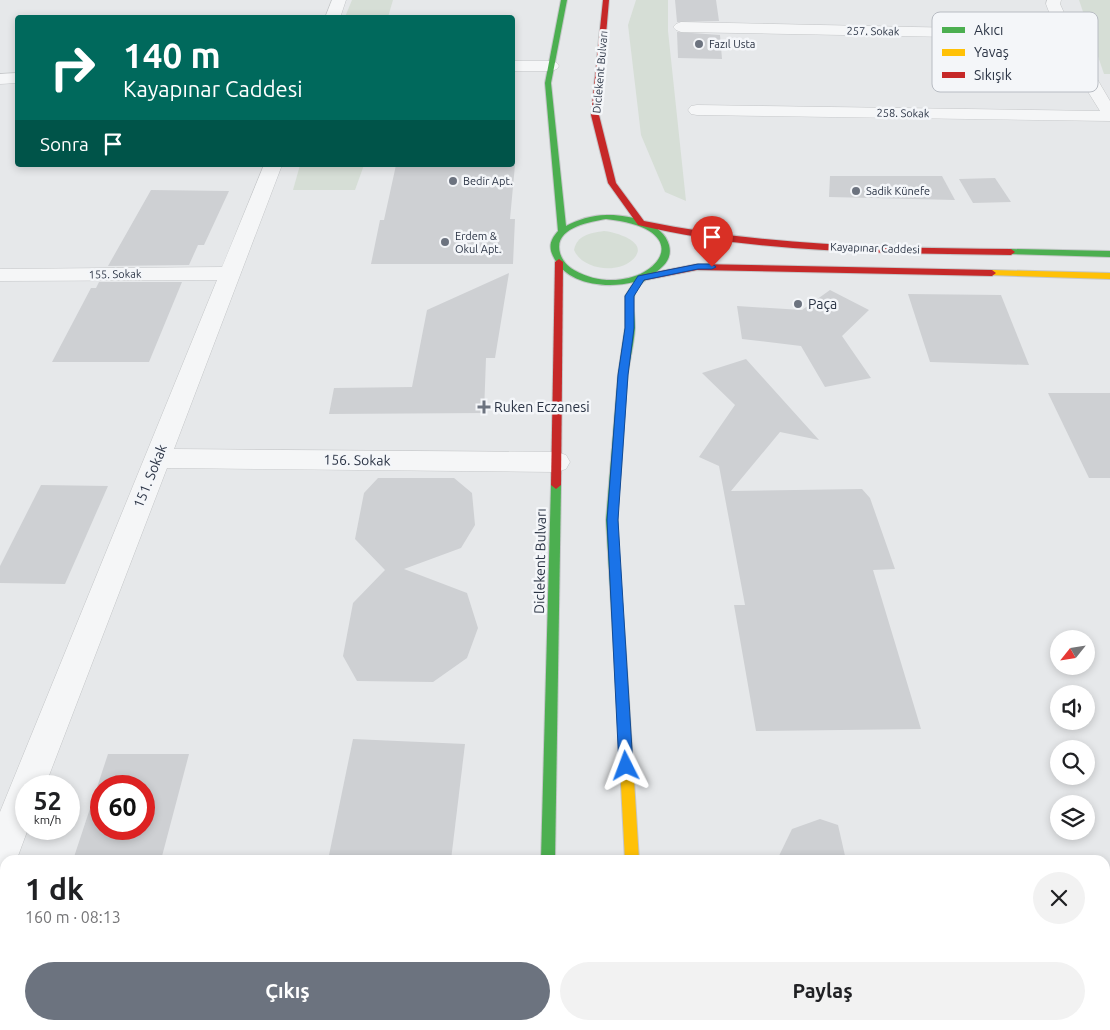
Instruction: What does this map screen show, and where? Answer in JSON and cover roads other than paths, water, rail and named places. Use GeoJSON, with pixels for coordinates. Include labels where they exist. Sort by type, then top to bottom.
{"type":"FeatureCollection","features":[{"type":"Feature","properties":{"kind":"main road"},"geometry":{"type":"LineString","coordinates":[[562,231],[548,83],[564,0]]}},
{"type":"Feature","properties":{"kind":"main road","name":"Diclekent Bulvarı"},"geometry":{"type":"LineString","coordinates":[[606,0],[595,115],[612,183],[641,223]]}},
{"type":"Feature","properties":{"kind":"main road"},"geometry":{"type":"LineString","coordinates":[[598,218],[624,218],[641,223],[655,230],[663,240],[667,250],[664,261],[655,270],[641,278],[623,282],[604,282],[585,278],[570,271],[559,262],[554,249],[555,241],[562,231],[574,224],[598,218]]}},
{"type":"Feature","properties":{"kind":"main road","name":"Kayapınar Caddesi"},"geometry":{"type":"LineString","coordinates":[[641,223],[683,234],[758,243],[867,249],[1110,254]]}},
{"type":"Feature","properties":{"kind":"main road","name":"Diclekent Bulvarı"},"geometry":{"type":"LineString","coordinates":[[548,855],[557,462],[559,262]]}},
{"type":"Feature","properties":{"kind":"main road","name":"Kayapınar Caddesi"},"geometry":{"type":"LineString","coordinates":[[641,278],[698,267],[1110,276]]}},
{"type":"Feature","properties":{"kind":"main road"},"geometry":{"type":"LineString","coordinates":[[632,855],[612,520],[623,375],[630,328],[629,296],[641,278]]}},
{"type":"Feature","properties":{"kind":"street"},"geometry":{"type":"LineString","coordinates":[[333,15],[339,0]]}},
{"type":"Feature","properties":{"kind":"street"},"geometry":{"type":"LineString","coordinates":[[1054,0],[1053,4],[1056,12]]}},
{"type":"Feature","properties":{"kind":"street","name":"257. Sokak"},"geometry":{"type":"LineString","coordinates":[[681,27],[932,32]]}},
{"type":"Feature","properties":{"kind":"street"},"geometry":{"type":"LineString","coordinates":[[515,66],[552,66]]}},
{"type":"Feature","properties":{"kind":"street"},"geometry":{"type":"LineString","coordinates":[[0,79],[15,78]]}},
{"type":"Feature","properties":{"kind":"street"},"geometry":{"type":"LineString","coordinates":[[1104,92],[1110,114]]}},
{"type":"Feature","properties":{"kind":"street","name":"258. Sokak"},"geometry":{"type":"LineString","coordinates":[[697,110],[1110,114]]}},
{"type":"Feature","properties":{"kind":"street","name":"151. Sokak"},"geometry":{"type":"LineString","coordinates":[[29,775],[272,167]]}},
{"type":"Feature","properties":{"kind":"street","name":"155. Sokak"},"geometry":{"type":"LineString","coordinates":[[0,275],[230,272]]}},
{"type":"Feature","properties":{"kind":"street","name":"156. Sokak"},"geometry":{"type":"LineString","coordinates":[[157,458],[557,462]]}},
{"type":"Feature","properties":{"kind":"street","name":"151. Sokak"},"geometry":{"type":"LineString","coordinates":[[0,855],[15,810]]}},
{"type":"Feature","properties":{"kind":"place","name":"Fazıl Usta"},"geometry":{"type":"Point","coordinates":[699,44]}},
{"type":"Feature","properties":{"kind":"place","name":"Bedir Apt."},"geometry":{"type":"Point","coordinates":[453,181]}},
{"type":"Feature","properties":{"kind":"place","name":"Sadik Künefe"},"geometry":{"type":"Point","coordinates":[856,191]}},
{"type":"Feature","properties":{"kind":"place","name":"Erdem & Okul Apt."},"geometry":{"type":"Point","coordinates":[445,242]}},
{"type":"Feature","properties":{"kind":"place","name":"Paça"},"geometry":{"type":"Point","coordinates":[798,304]}},
{"type":"Feature","properties":{"kind":"place","name":"Ruken Eczanesi"},"geometry":{"type":"Point","coordinates":[484,407]}}]}
